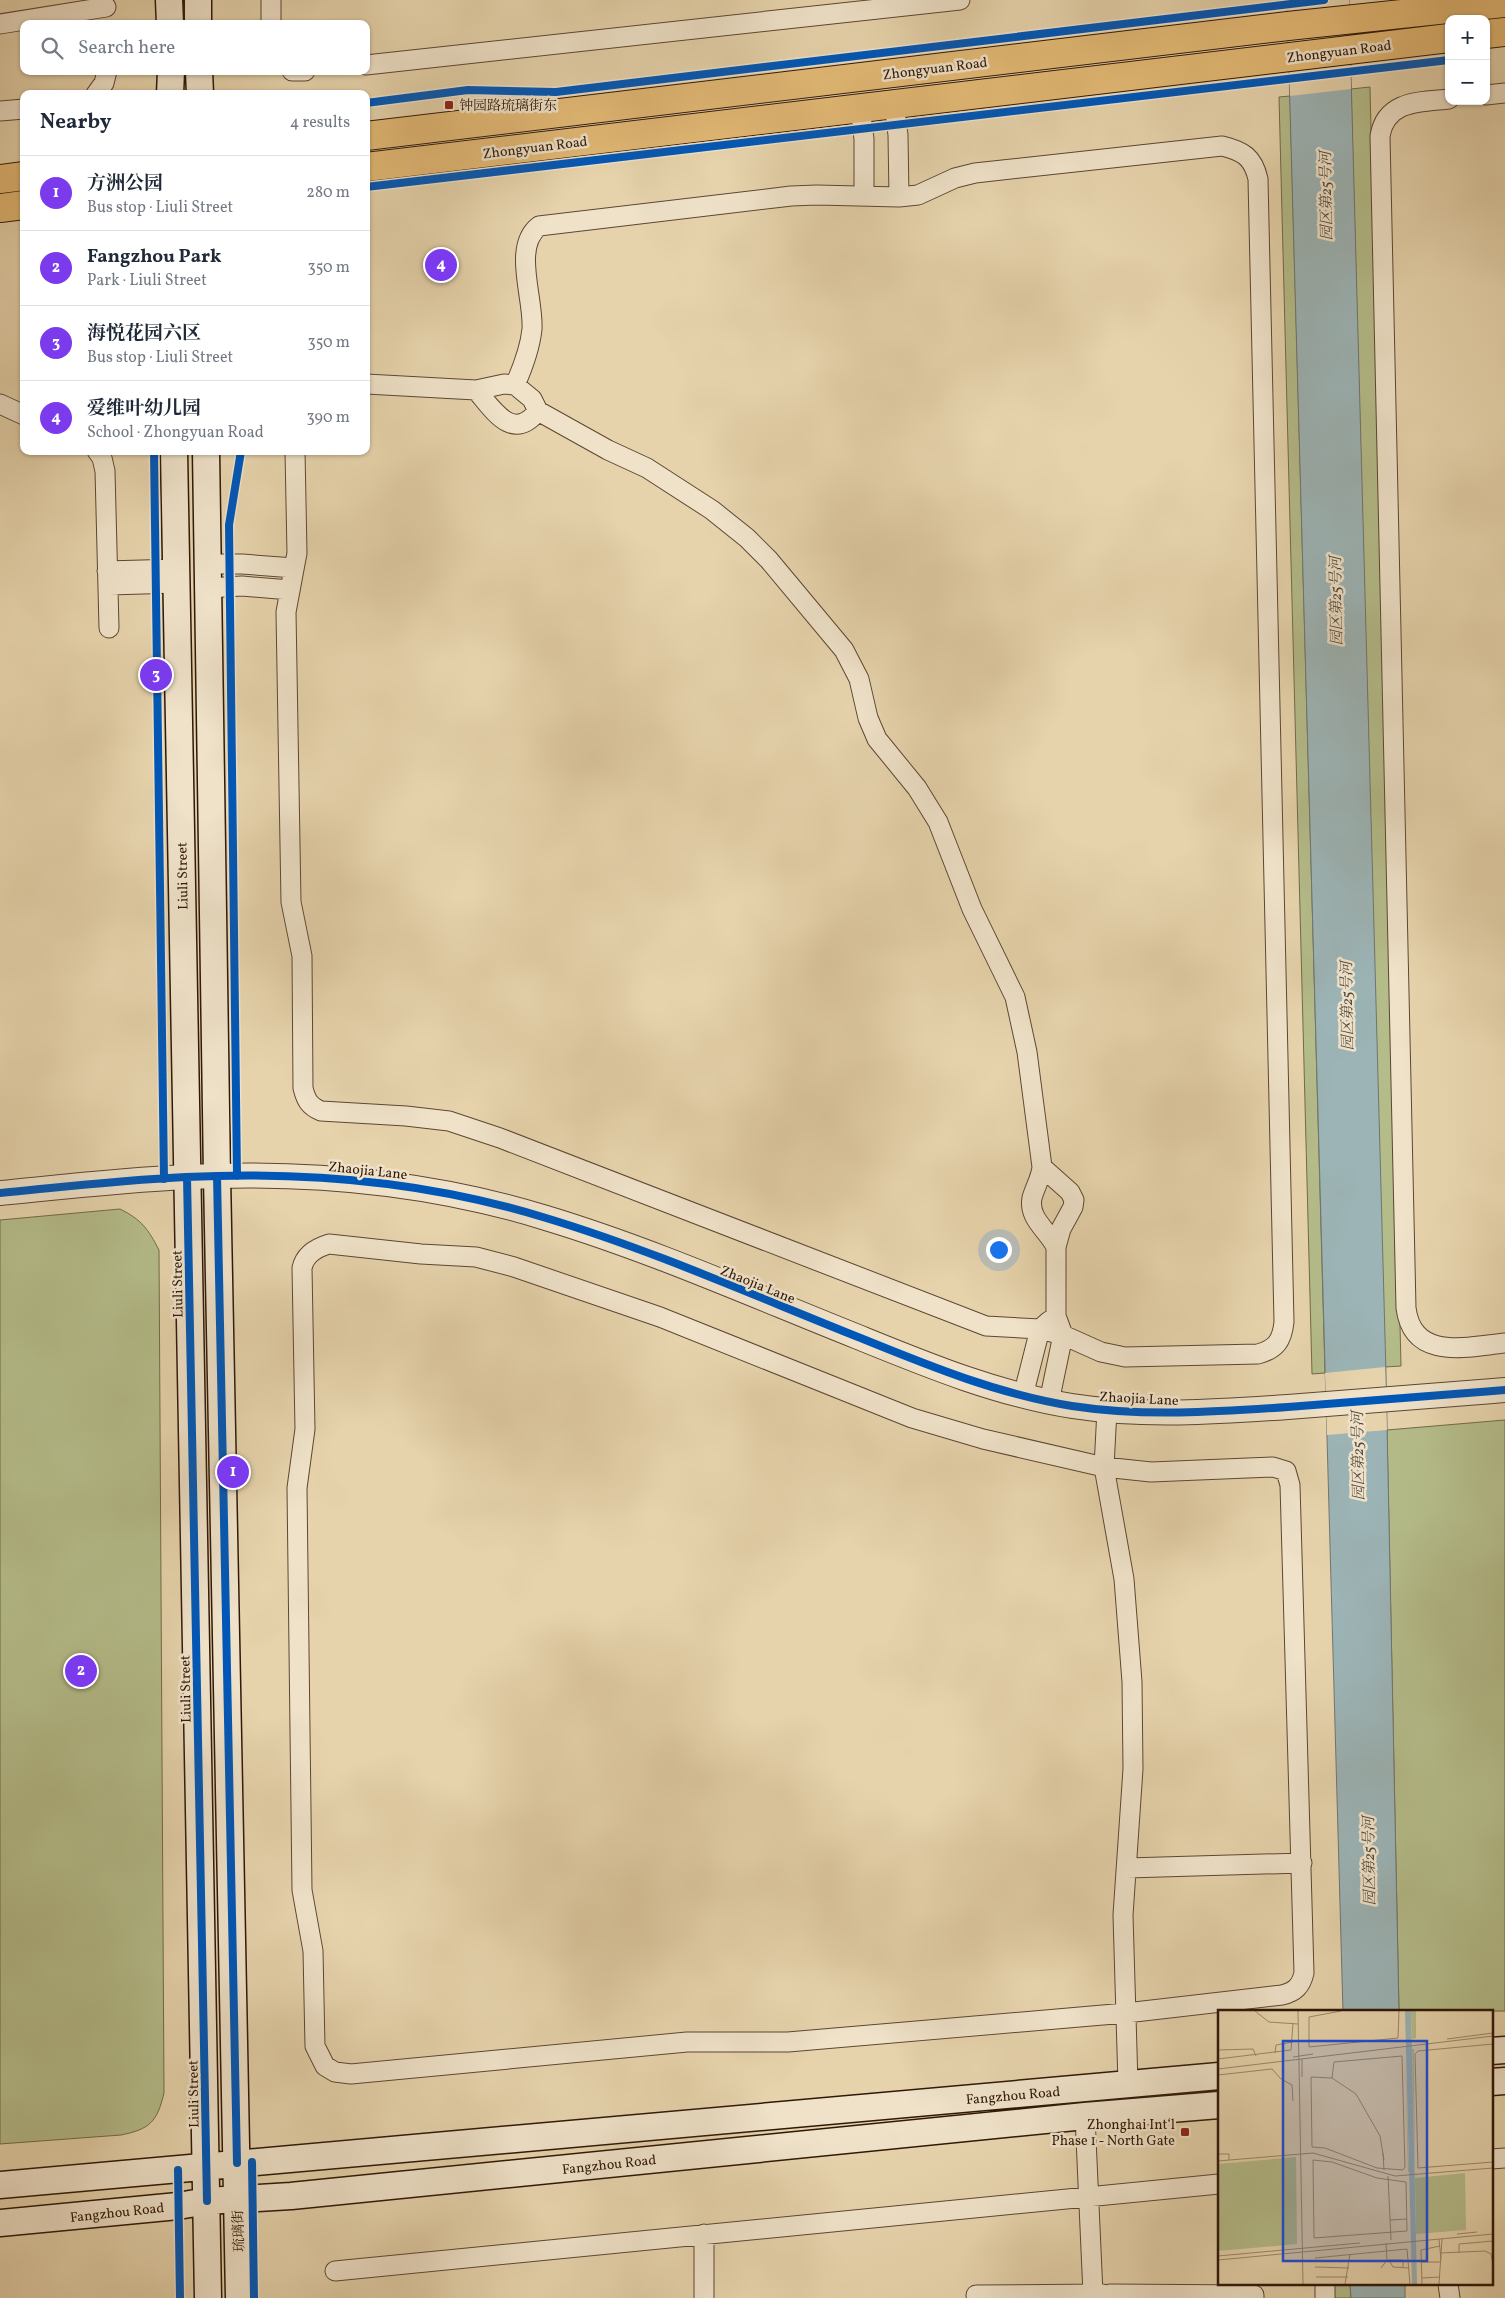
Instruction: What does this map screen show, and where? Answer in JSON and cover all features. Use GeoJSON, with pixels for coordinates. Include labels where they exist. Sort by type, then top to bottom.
{"type":"FeatureCollection","features":[{"type":"Feature","properties":{"kind":"main road"},"geometry":{"type":"LineString","coordinates":[[169,0],[170,20]]}},
{"type":"Feature","properties":{"kind":"main road"},"geometry":{"type":"LineString","coordinates":[[198,0],[198,20]]}},
{"type":"Feature","properties":{"kind":"main road","name":"Zhongyuan Road"},"geometry":{"type":"LineString","coordinates":[[370,136],[1288,26],[1505,3]]}},
{"type":"Feature","properties":{"kind":"main road"},"geometry":{"type":"LineString","coordinates":[[1490,34],[1505,32]]}},
{"type":"Feature","properties":{"kind":"main road","name":"Zhongyuan Road"},"geometry":{"type":"LineString","coordinates":[[370,167],[1445,38]]}},
{"type":"Feature","properties":{"kind":"main road"},"geometry":{"type":"LineString","coordinates":[[170,75],[170,90]]}},
{"type":"Feature","properties":{"kind":"main road"},"geometry":{"type":"LineString","coordinates":[[199,75],[200,90]]}},
{"type":"Feature","properties":{"kind":"main road"},"geometry":{"type":"LineString","coordinates":[[0,179],[20,176]]}},
{"type":"Feature","properties":{"kind":"main road"},"geometry":{"type":"LineString","coordinates":[[0,208],[20,206]]}},
{"type":"Feature","properties":{"kind":"main road","name":"Liuli Street"},"geometry":{"type":"LineString","coordinates":[[174,455],[207,2201]]}},
{"type":"Feature","properties":{"kind":"main road"},"geometry":{"type":"LineString","coordinates":[[206,455],[217,1176],[237,2163]]}},
{"type":"Feature","properties":{"kind":"main road"},"geometry":{"type":"LineString","coordinates":[[1492,2051],[1505,2050]]}},
{"type":"Feature","properties":{"kind":"main road","name":"Fangzhou Road"},"geometry":{"type":"LineString","coordinates":[[0,2185],[1218,2076]]}},
{"type":"Feature","properties":{"kind":"main road"},"geometry":{"type":"LineString","coordinates":[[1492,2082],[1505,2081]]}},
{"type":"Feature","properties":{"kind":"main road","name":"Fangzhou Road"},"geometry":{"type":"LineString","coordinates":[[0,2223],[178,2206],[237,2198],[291,2196],[1086,2116],[1218,2105]]}},
{"type":"Feature","properties":{"kind":"main road","name":"琉璃街"},"geometry":{"type":"LineString","coordinates":[[237,2163],[239,2298]]}},
{"type":"Feature","properties":{"kind":"main road"},"geometry":{"type":"LineString","coordinates":[[207,2201],[208,2298]]}},
{"type":"Feature","properties":{"kind":"street"},"geometry":{"type":"LineString","coordinates":[[271,0],[271,20]]}},
{"type":"Feature","properties":{"kind":"street"},"geometry":{"type":"LineString","coordinates":[[370,64],[960,0]]}},
{"type":"Feature","properties":{"kind":"street"},"geometry":{"type":"LineString","coordinates":[[30,20],[106,10]]}},
{"type":"Feature","properties":{"kind":"street"},"geometry":{"type":"LineString","coordinates":[[0,24],[20,21]]}},
{"type":"Feature","properties":{"kind":"street"},"geometry":{"type":"LineString","coordinates":[[99,90],[104,83],[106,75]]}},
{"type":"Feature","properties":{"kind":"street"},"geometry":{"type":"LineString","coordinates":[[1490,94],[1505,92]]}},
{"type":"Feature","properties":{"kind":"street"},"geometry":{"type":"LineString","coordinates":[[1445,99],[1414,103],[1399,107],[1388,114],[1382,125],[1380,136],[1406,1308],[1412,1329],[1420,1338],[1431,1345],[1447,1348],[1505,1343]]}},
{"type":"Feature","properties":{"kind":"street"},"geometry":{"type":"LineString","coordinates":[[894,104],[898,135],[899,197]]}},
{"type":"Feature","properties":{"kind":"street"},"geometry":{"type":"LineString","coordinates":[[0,111],[20,108]]}},
{"type":"Feature","properties":{"kind":"street"},"geometry":{"type":"LineString","coordinates":[[860,108],[864,139],[864,196]]}},
{"type":"Feature","properties":{"kind":"street"},"geometry":{"type":"LineString","coordinates":[[295,455],[296,553],[286,612],[291,902],[302,956],[303,1088],[305,1098],[312,1107],[321,1111],[406,1116],[449,1121],[500,1138],[986,1326],[1040,1329],[1063,1335],[1101,1352],[1125,1357],[1258,1354],[1271,1350],[1279,1343],[1283,1334],[1284,1292],[1258,179],[1253,164],[1244,153],[1222,146],[975,172],[955,178],[918,195],[899,197],[791,196],[539,226],[531,232],[525,254],[532,311],[532,330],[523,368],[515,384]]}},
{"type":"Feature","properties":{"kind":"street"},"geometry":{"type":"LineString","coordinates":[[370,384],[476,390],[504,384],[515,384],[532,399],[538,411],[608,450],[646,468],[712,510],[747,538],[769,560],[844,650],[859,679],[868,718],[877,739],[917,788],[938,822],[972,908],[1015,996],[1027,1052],[1042,1167],[1042,1174],[1033,1195],[1032,1213],[1037,1222],[1052,1238],[1056,1247]]}},
{"type":"Feature","properties":{"kind":"street"},"geometry":{"type":"LineString","coordinates":[[476,390],[500,420],[508,423],[525,422],[538,411]]}},
{"type":"Feature","properties":{"kind":"street"},"geometry":{"type":"LineString","coordinates":[[0,404],[20,413]]}},
{"type":"Feature","properties":{"kind":"street"},"geometry":{"type":"LineString","coordinates":[[100,455],[105,471],[109,628]]}},
{"type":"Feature","properties":{"kind":"street"},"geometry":{"type":"LineString","coordinates":[[208,576],[242,564],[294,568]]}},
{"type":"Feature","properties":{"kind":"street"},"geometry":{"type":"LineString","coordinates":[[108,578],[177,576]]}},
{"type":"Feature","properties":{"kind":"street"},"geometry":{"type":"LineString","coordinates":[[208,576],[242,586],[290,590]]}},
{"type":"Feature","properties":{"kind":"street"},"geometry":{"type":"LineString","coordinates":[[1042,1167],[1070,1192],[1074,1200],[1073,1207],[1061,1228],[1056,1247],[1056,1316],[1063,1335],[1049,1402]]}},
{"type":"Feature","properties":{"kind":"street","name":"Zhaojia Lane"},"geometry":{"type":"LineString","coordinates":[[0,1193],[187,1177],[318,1177],[438,1191],[489,1201],[550,1219],[647,1253],[949,1373],[1023,1396],[1049,1402],[1106,1410],[1180,1413],[1505,1390]]}},
{"type":"Feature","properties":{"kind":"street"},"geometry":{"type":"LineString","coordinates":[[340,1244],[421,1254],[476,1257],[514,1267],[660,1318],[912,1418],[982,1439],[1104,1467],[1151,1472],[1273,1467],[1286,1471],[1289,1476],[1304,1973],[1302,1983],[1293,1992],[1126,2013],[788,2042],[687,2042],[351,2074],[335,2072],[325,2066],[315,2046],[313,1951],[302,1890],[296,1488],[305,1429],[302,1268],[304,1261],[318,1247],[340,1244]]}},
{"type":"Feature","properties":{"kind":"street"},"geometry":{"type":"LineString","coordinates":[[1023,1396],[1040,1329],[1056,1316]]}},
{"type":"Feature","properties":{"kind":"street"},"geometry":{"type":"LineString","coordinates":[[1106,1410],[1104,1467],[1124,1579],[1132,1682],[1133,1769],[1123,1949],[1128,2084]]}},
{"type":"Feature","properties":{"kind":"street"},"geometry":{"type":"LineString","coordinates":[[1127,1868],[1302,1863]]}},
{"type":"Feature","properties":{"kind":"street"},"geometry":{"type":"LineString","coordinates":[[1086,2116],[1088,2198],[1102,2296]]}},
{"type":"Feature","properties":{"kind":"street"},"geometry":{"type":"LineString","coordinates":[[1492,2159],[1505,2158]]}},
{"type":"Feature","properties":{"kind":"street"},"geometry":{"type":"LineString","coordinates":[[335,2270],[1218,2184]]}},
{"type":"Feature","properties":{"kind":"street"},"geometry":{"type":"LineString","coordinates":[[704,2234],[704,2298]]}},
{"type":"Feature","properties":{"kind":"street"},"geometry":{"type":"LineString","coordinates":[[976,2295],[1254,2295],[1254,2298]]}},
{"type":"Feature","properties":{"kind":"green space"},"geometry":{"type":"Polygon","coordinates":[[[1370,87],[1401,1366],[1385,1367],[1351,89],[1370,87]]]}},
{"type":"Feature","properties":{"kind":"green space"},"geometry":{"type":"Polygon","coordinates":[[[1290,96],[1325,1373],[1312,1374],[1279,97],[1290,96]]]}},
{"type":"Feature","properties":{"kind":"green space"},"geometry":{"type":"Polygon","coordinates":[[[120,1209],[134,1217],[144,1226],[159,1250],[164,2093],[158,2111],[151,2123],[131,2133],[0,2144],[0,1220],[120,1209]]]}},
{"type":"Feature","properties":{"kind":"green space"},"geometry":{"type":"Polygon","coordinates":[[[1505,1420],[1505,2011],[1399,2010],[1387,1430],[1505,1420]]]}},
{"type":"Feature","properties":{"kind":"green space"},"geometry":{"type":"Polygon","coordinates":[[[1334,2286],[1350,2286],[1351,2298],[1334,2298],[1334,2286]]]}},
{"type":"Feature","properties":{"kind":"water","name":"园区第25号河"},"geometry":{"type":"Polygon","coordinates":[[[1287,0],[1349,0],[1386,1374],[1399,2010],[1343,2010],[1287,0]]]}},
{"type":"Feature","properties":{"kind":"water"},"geometry":{"type":"Polygon","coordinates":[[[1350,2286],[1405,2286],[1405,2298],[1351,2298],[1350,2286]]]}},
{"type":"Feature","properties":{"kind":"pier"},"geometry":{"type":"Polygon","coordinates":[[[1287,0],[1349,0],[1351,89],[1290,96],[1287,0]]]}},
{"type":"Feature","properties":{"kind":"pier"},"geometry":{"type":"Polygon","coordinates":[[[1385,1367],[1387,1430],[1327,1435],[1325,1373],[1385,1367]]]}},
{"type":"Feature","properties":{"kind":"cycle path"},"geometry":{"type":"LineString","coordinates":[[370,102],[468,90],[556,92],[1324,0]]}},
{"type":"Feature","properties":{"kind":"cycle path"},"geometry":{"type":"LineString","coordinates":[[370,187],[1445,60]]}},
{"type":"Feature","properties":{"kind":"cycle path"},"geometry":{"type":"LineString","coordinates":[[154,455],[164,1179]]}},
{"type":"Feature","properties":{"kind":"cycle path"},"geometry":{"type":"LineString","coordinates":[[237,1176],[229,525],[240,455]]}},
{"type":"Feature","properties":{"kind":"cycle path"},"geometry":{"type":"LineString","coordinates":[[217,1176],[237,2163]]}},
{"type":"Feature","properties":{"kind":"cycle path"},"geometry":{"type":"LineString","coordinates":[[0,1193],[163,1178],[277,1176],[368,1182],[458,1196],[546,1218],[625,1244],[963,1378],[1044,1401],[1072,1406],[1126,1412],[1207,1412],[1505,1390]]}},
{"type":"Feature","properties":{"kind":"cycle path"},"geometry":{"type":"LineString","coordinates":[[187,1177],[207,2201]]}},
{"type":"Feature","properties":{"kind":"cycle path"},"geometry":{"type":"LineString","coordinates":[[252,2162],[254,2298]]}},
{"type":"Feature","properties":{"kind":"cycle path"},"geometry":{"type":"LineString","coordinates":[[178,2170],[180,2298]]}},
{"type":"Feature","properties":{"kind":"place","name":"钟园路琉璃街东"},"geometry":{"type":"Point","coordinates":[449,105]}},
{"type":"Feature","properties":{"kind":"place","name":"爱维叶幼儿园"},"geometry":{"type":"Point","coordinates":[441,265]}},
{"type":"Feature","properties":{"kind":"place","name":"海悦花园六区"},"geometry":{"type":"Point","coordinates":[156,675]}},
{"type":"Feature","properties":{"kind":"place","name":"方洲公园"},"geometry":{"type":"Point","coordinates":[233,1472]}},
{"type":"Feature","properties":{"kind":"place","name":"Fangzhou Park"},"geometry":{"type":"Point","coordinates":[81,1671]}},
{"type":"Feature","properties":{"kind":"place","name":"Zhonghai Int‘l Phase 1 - North Gate"},"geometry":{"type":"Point","coordinates":[1185,2132]}}]}
